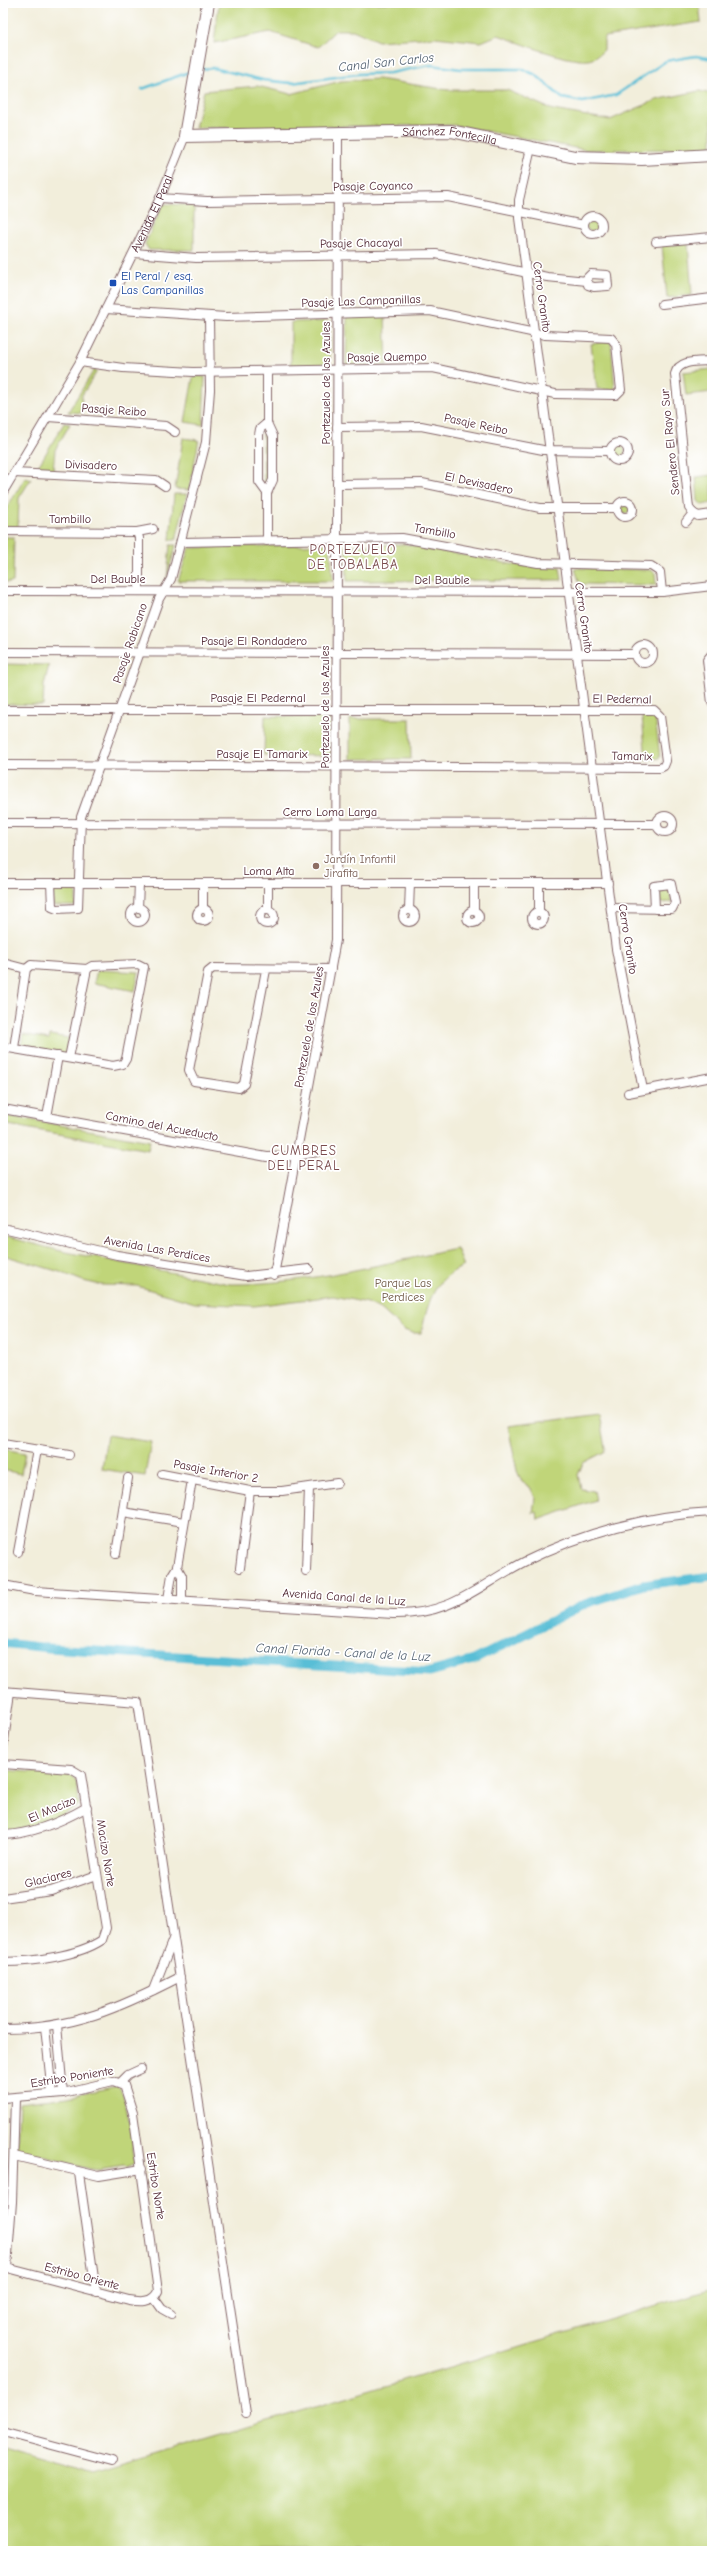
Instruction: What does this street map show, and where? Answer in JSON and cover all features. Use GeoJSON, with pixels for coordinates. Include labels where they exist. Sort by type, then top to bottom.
{"type":"FeatureCollection","features":[{"type":"Feature","properties":{"kind":"street","name":"Avenida El Peral"},"geometry":{"type":"LineString","coordinates":[[3,492],[80,362],[160,198],[185,136],[194,92],[208,3]]}},
{"type":"Feature","properties":{"kind":"street","name":"Sánchez Fontecilla"},"geometry":{"type":"LineString","coordinates":[[185,136],[457,132],[575,157],[601,159],[667,159],[712,155]]}},
{"type":"Feature","properties":{"kind":"street","name":"Portezuelo de los Azules"},"geometry":{"type":"LineString","coordinates":[[274,1275],[332,969],[336,940],[338,133]]}},
{"type":"Feature","properties":{"kind":"street","name":"Cerro Granito"},"geometry":{"type":"LineString","coordinates":[[531,148],[518,212],[611,908],[643,1090]]}},
{"type":"Feature","properties":{"kind":"street","name":"Pasaje Coyanco"},"geometry":{"type":"LineString","coordinates":[[160,198],[207,201],[448,198],[584,225]]}},
{"type":"Feature","properties":{"kind":"street"},"geometry":{"type":"LineString","coordinates":[[656,242],[712,236]]}},
{"type":"Feature","properties":{"kind":"street","name":"Pasaje Chacayal"},"geometry":{"type":"LineString","coordinates":[[134,253],[196,258],[444,255],[553,278],[587,281]]}},
{"type":"Feature","properties":{"kind":"street"},"geometry":{"type":"LineString","coordinates":[[662,304],[712,298]]}},
{"type":"Feature","properties":{"kind":"street","name":"Pasaje Las Campanillas"},"geometry":{"type":"LineString","coordinates":[[106,309],[209,317],[438,312],[557,337],[613,340],[617,351],[620,392]]}},
{"type":"Feature","properties":{"kind":"street","name":"Pasaje Rabicano"},"geometry":{"type":"LineString","coordinates":[[51,883],[52,907],[73,909],[79,906],[80,823],[159,599],[172,579],[206,442],[210,372],[209,317]]}},
{"type":"Feature","properties":{"kind":"street","name":"Sendero El Rayo Sur"},"geometry":{"type":"LineString","coordinates":[[693,513],[689,508],[675,374],[678,368],[684,364],[712,361]]}},
{"type":"Feature","properties":{"kind":"street","name":"Pasaje Quempo"},"geometry":{"type":"LineString","coordinates":[[80,362],[124,368],[210,372],[433,368],[560,394],[614,395],[620,392]]}},
{"type":"Feature","properties":{"kind":"street"},"geometry":{"type":"LineString","coordinates":[[267,371],[267,423],[273,436],[273,480],[267,493],[267,541]]}},
{"type":"Feature","properties":{"kind":"street","name":"Pasaje Reibo"},"geometry":{"type":"LineString","coordinates":[[48,417],[166,426],[175,432]]}},
{"type":"Feature","properties":{"kind":"street"},"geometry":{"type":"LineString","coordinates":[[267,423],[259,432],[259,482],[267,493]]}},
{"type":"Feature","properties":{"kind":"street","name":"Pasaje Reibo"},"geometry":{"type":"LineString","coordinates":[[338,427],[426,427],[550,450],[609,451]]}},
{"type":"Feature","properties":{"kind":"street","name":"Divisadero"},"geometry":{"type":"LineString","coordinates":[[14,473],[156,480],[166,486]]}},
{"type":"Feature","properties":{"kind":"street","name":"El Devisadero"},"geometry":{"type":"LineString","coordinates":[[337,484],[422,483],[534,507],[558,509],[615,508]]}},
{"type":"Feature","properties":{"kind":"street"},"geometry":{"type":"LineString","coordinates":[[686,522],[693,513],[701,516],[712,514]]}},
{"type":"Feature","properties":{"kind":"street","name":"Tambillo"},"geometry":{"type":"LineString","coordinates":[[3,531],[137,532],[153,529]]}},
{"type":"Feature","properties":{"kind":"street"},"geometry":{"type":"LineString","coordinates":[[137,532],[139,538],[139,591]]}},
{"type":"Feature","properties":{"kind":"street","name":"Tambillo"},"geometry":{"type":"LineString","coordinates":[[182,542],[411,538],[530,562],[651,566],[660,572],[662,592]]}},
{"type":"Feature","properties":{"kind":"street","name":"Del Bauble"},"geometry":{"type":"LineString","coordinates":[[3,591],[662,592],[712,586]]}},
{"type":"Feature","properties":{"kind":"street","name":"Pasaje El Rondadero"},"geometry":{"type":"LineString","coordinates":[[3,652],[634,654]]}},
{"type":"Feature","properties":{"kind":"street"},"geometry":{"type":"LineString","coordinates":[[712,654],[707,660],[712,703]]}},
{"type":"Feature","properties":{"kind":"street","name":"Pasaje El Pedernal"},"geometry":{"type":"LineString","coordinates":[[3,710],[585,711]]}},
{"type":"Feature","properties":{"kind":"street","name":"El Pedernal"},"geometry":{"type":"LineString","coordinates":[[585,711],[654,710],[660,716],[663,737]]}},
{"type":"Feature","properties":{"kind":"street","name":"Tamarix"},"geometry":{"type":"LineString","coordinates":[[592,767],[662,767],[666,763],[663,737]]}},
{"type":"Feature","properties":{"kind":"street","name":"Pasaje El Tamarix"},"geometry":{"type":"LineString","coordinates":[[3,765],[592,767]]}},
{"type":"Feature","properties":{"kind":"street","name":"Cerro Loma Larga"},"geometry":{"type":"LineString","coordinates":[[3,823],[657,824]]}},
{"type":"Feature","properties":{"kind":"street","name":"Loma Alta"},"geometry":{"type":"LineString","coordinates":[[3,883],[608,883]]}},
{"type":"Feature","properties":{"kind":"street"},"geometry":{"type":"LineString","coordinates":[[138,883],[138,908]]}},
{"type":"Feature","properties":{"kind":"street"},"geometry":{"type":"LineString","coordinates":[[203,883],[203,908],[209,912],[209,916],[203,921]]}},
{"type":"Feature","properties":{"kind":"street"},"geometry":{"type":"LineString","coordinates":[[268,883],[268,910]]}},
{"type":"Feature","properties":{"kind":"street"},"geometry":{"type":"LineString","coordinates":[[409,910],[410,883]]}},
{"type":"Feature","properties":{"kind":"street"},"geometry":{"type":"LineString","coordinates":[[474,883],[474,911]]}},
{"type":"Feature","properties":{"kind":"street"},"geometry":{"type":"LineString","coordinates":[[539,883],[539,912]]}},
{"type":"Feature","properties":{"kind":"street"},"geometry":{"type":"LineString","coordinates":[[611,908],[655,909]]}},
{"type":"Feature","properties":{"kind":"street"},"geometry":{"type":"LineString","coordinates":[[3,963],[26,969],[31,966],[87,969],[92,966],[138,964],[144,967],[144,974],[126,1059],[123,1064],[113,1066],[3,1046]]}},
{"type":"Feature","properties":{"kind":"street"},"geometry":{"type":"LineString","coordinates":[[266,970],[249,1071],[244,1084],[239,1088],[194,1081],[189,1070],[208,972],[214,968],[266,970],[332,969]]}},
{"type":"Feature","properties":{"kind":"street"},"geometry":{"type":"LineString","coordinates":[[14,1048],[26,969]]}},
{"type":"Feature","properties":{"kind":"street"},"geometry":{"type":"LineString","coordinates":[[69,1058],[87,969]]}},
{"type":"Feature","properties":{"kind":"street"},"geometry":{"type":"LineString","coordinates":[[47,1117],[58,1056]]}},
{"type":"Feature","properties":{"kind":"street"},"geometry":{"type":"LineString","coordinates":[[628,1093],[712,1077]]}},
{"type":"Feature","properties":{"kind":"street","name":"Camino del Acueducto"},"geometry":{"type":"LineString","coordinates":[[3,1109],[267,1157],[297,1156],[317,1152]]}},
{"type":"Feature","properties":{"kind":"street","name":"Avenida Las Perdices"},"geometry":{"type":"LineString","coordinates":[[3,1228],[118,1255],[246,1276],[274,1275],[309,1269]]}},
{"type":"Feature","properties":{"kind":"street"},"geometry":{"type":"LineString","coordinates":[[3,1444],[69,1455]]}},
{"type":"Feature","properties":{"kind":"street"},"geometry":{"type":"LineString","coordinates":[[18,1552],[37,1450]]}},
{"type":"Feature","properties":{"kind":"street","name":"Pasaje Interior 2"},"geometry":{"type":"LineString","coordinates":[[162,1474],[250,1491],[309,1488],[337,1483]]}},
{"type":"Feature","properties":{"kind":"street"},"geometry":{"type":"LineString","coordinates":[[116,1554],[128,1478]]}},
{"type":"Feature","properties":{"kind":"street"},"geometry":{"type":"LineString","coordinates":[[168,1600],[172,1575],[177,1567],[192,1480]]}},
{"type":"Feature","properties":{"kind":"street"},"geometry":{"type":"LineString","coordinates":[[306,1571],[309,1488]]}},
{"type":"Feature","properties":{"kind":"street"},"geometry":{"type":"LineString","coordinates":[[240,1568],[250,1491]]}},
{"type":"Feature","properties":{"kind":"street"},"geometry":{"type":"LineString","coordinates":[[123,1512],[184,1522]]}},
{"type":"Feature","properties":{"kind":"street","name":"Avenida Canal de la Luz"},"geometry":{"type":"LineString","coordinates":[[3,1585],[35,1591],[393,1614],[429,1611],[462,1600],[516,1566],[557,1548],[641,1522],[712,1512]]}},
{"type":"Feature","properties":{"kind":"street"},"geometry":{"type":"LineString","coordinates":[[177,1567],[182,1576],[182,1600]]}},
{"type":"Feature","properties":{"kind":"street"},"geometry":{"type":"LineString","coordinates":[[3,1747],[7,1691],[48,1696],[138,1702],[246,2413]]}},
{"type":"Feature","properties":{"kind":"street","name":"Macizo Norte"},"geometry":{"type":"LineString","coordinates":[[3,1764],[71,1769],[79,1773],[83,1780],[105,1925],[104,1938],[95,1944],[61,1954],[28,1961],[3,1962]]}},
{"type":"Feature","properties":{"kind":"street","name":"El Macizo"},"geometry":{"type":"LineString","coordinates":[[3,1835],[24,1833],[47,1826],[87,1807]]}},
{"type":"Feature","properties":{"kind":"street","name":"Glaciares"},"geometry":{"type":"LineString","coordinates":[[3,1898],[46,1892],[98,1875]]}},
{"type":"Feature","properties":{"kind":"street"},"geometry":{"type":"LineString","coordinates":[[153,1990],[166,1962],[174,1936]]}},
{"type":"Feature","properties":{"kind":"street"},"geometry":{"type":"LineString","coordinates":[[3,2029],[57,2025],[114,2009],[180,1977]]}},
{"type":"Feature","properties":{"kind":"street"},"geometry":{"type":"LineString","coordinates":[[57,2025],[63,2093]]}},
{"type":"Feature","properties":{"kind":"street"},"geometry":{"type":"LineString","coordinates":[[45,2027],[52,2094]]}},
{"type":"Feature","properties":{"kind":"street","name":"Estribo Poniente"},"geometry":{"type":"LineString","coordinates":[[3,2098],[63,2093],[111,2081],[121,2082],[128,2075],[141,2069]]}},
{"type":"Feature","properties":{"kind":"street","name":"Estribo Norte"},"geometry":{"type":"LineString","coordinates":[[121,2082],[125,2086],[129,2098],[142,2169],[158,2278],[155,2296]]}},
{"type":"Feature","properties":{"kind":"street"},"geometry":{"type":"LineString","coordinates":[[5,2268],[14,2156],[15,2098]]}},
{"type":"Feature","properties":{"kind":"street"},"geometry":{"type":"LineString","coordinates":[[14,2156],[79,2173],[103,2176],[142,2169]]}},
{"type":"Feature","properties":{"kind":"street"},"geometry":{"type":"LineString","coordinates":[[79,2173],[96,2292]]}},
{"type":"Feature","properties":{"kind":"street","name":"Estribo Oriente"},"geometry":{"type":"LineString","coordinates":[[5,2268],[135,2301],[155,2296]]}},
{"type":"Feature","properties":{"kind":"street"},"geometry":{"type":"LineString","coordinates":[[155,2296],[162,2309],[171,2314]]}},
{"type":"Feature","properties":{"kind":"street"},"geometry":{"type":"LineString","coordinates":[[3,2432],[112,2461]]}},
{"type":"Feature","properties":{"kind":"green space"},"geometry":{"type":"Polygon","coordinates":[[[219,3],[699,3],[701,22],[604,37],[604,50],[592,59],[584,60],[560,56],[498,35],[481,42],[435,37],[378,41],[353,30],[336,30],[318,47],[270,32],[214,43],[219,3]]]}},
{"type":"Feature","properties":{"kind":"green space"},"geometry":{"type":"Polygon","coordinates":[[[378,79],[448,90],[507,90],[553,110],[610,120],[656,100],[699,91],[712,94],[712,146],[700,149],[586,150],[454,125],[195,128],[204,91],[257,86],[291,94],[341,81],[378,79]]]}},
{"type":"Feature","properties":{"kind":"green space"},"geometry":{"type":"Polygon","coordinates":[[[163,204],[194,205],[194,250],[149,250],[145,244],[163,204]]]}},
{"type":"Feature","properties":{"kind":"green space"},"geometry":{"type":"Polygon","coordinates":[[[593,218],[598,220],[600,225],[598,230],[593,232],[588,230],[586,225],[588,220],[593,218]]]}},
{"type":"Feature","properties":{"kind":"green space"},"geometry":{"type":"Polygon","coordinates":[[[688,243],[692,295],[667,298],[662,245],[688,243]]]}},
{"type":"Feature","properties":{"kind":"green space"},"geometry":{"type":"Polygon","coordinates":[[[385,315],[387,365],[346,366],[347,316],[385,315]]]}},
{"type":"Feature","properties":{"kind":"green space"},"geometry":{"type":"Polygon","coordinates":[[[330,321],[330,366],[291,366],[291,322],[330,321]]]}},
{"type":"Feature","properties":{"kind":"green space"},"geometry":{"type":"Polygon","coordinates":[[[606,341],[611,342],[615,390],[597,389],[591,344],[606,341]]]}},
{"type":"Feature","properties":{"kind":"green space"},"geometry":{"type":"Polygon","coordinates":[[[712,369],[712,392],[686,395],[683,372],[712,369]]]}},
{"type":"Feature","properties":{"kind":"green space"},"geometry":{"type":"Polygon","coordinates":[[[94,370],[97,371],[82,395],[81,413],[68,412],[94,370]]]}},
{"type":"Feature","properties":{"kind":"green space"},"geometry":{"type":"Polygon","coordinates":[[[199,376],[205,377],[203,425],[185,422],[193,378],[199,376]]]}},
{"type":"Feature","properties":{"kind":"green space"},"geometry":{"type":"Polygon","coordinates":[[[64,423],[70,424],[55,450],[53,471],[36,470],[64,423]]]}},
{"type":"Feature","properties":{"kind":"green space"},"geometry":{"type":"Polygon","coordinates":[[[266,428],[269,433],[268,487],[264,483],[263,431],[266,428]]]}},
{"type":"Feature","properties":{"kind":"green space"},"geometry":{"type":"Polygon","coordinates":[[[183,438],[199,440],[189,490],[175,489],[183,438]]]}},
{"type":"Feature","properties":{"kind":"green space"},"geometry":{"type":"Polygon","coordinates":[[[618,444],[623,446],[625,451],[623,456],[618,458],[613,456],[611,451],[613,446],[618,444]]]}},
{"type":"Feature","properties":{"kind":"green space"},"geometry":{"type":"Polygon","coordinates":[[[712,475],[712,503],[702,505],[698,501],[696,477],[712,475]]]}},
{"type":"Feature","properties":{"kind":"green space"},"geometry":{"type":"Polygon","coordinates":[[[25,478],[31,479],[19,498],[18,527],[3,527],[3,514],[25,478]]]}},
{"type":"Feature","properties":{"kind":"green space"},"geometry":{"type":"Polygon","coordinates":[[[174,494],[187,494],[176,540],[170,540],[174,494]]]}},
{"type":"Feature","properties":{"kind":"green space"},"geometry":{"type":"Polygon","coordinates":[[[623,502],[627,502],[631,508],[627,514],[623,514],[619,510],[619,506],[623,502]]]}},
{"type":"Feature","properties":{"kind":"green space"},"geometry":{"type":"Polygon","coordinates":[[[3,537],[14,537],[13,582],[3,583],[3,537]]]}},
{"type":"Feature","properties":{"kind":"green space"},"geometry":{"type":"Polygon","coordinates":[[[330,544],[333,581],[178,581],[189,548],[330,544]]]}},
{"type":"Feature","properties":{"kind":"green space"},"geometry":{"type":"Polygon","coordinates":[[[405,544],[521,566],[560,567],[562,580],[347,581],[346,546],[405,544]]]}},
{"type":"Feature","properties":{"kind":"green space"},"geometry":{"type":"Polygon","coordinates":[[[170,545],[176,545],[167,578],[170,545]]]}},
{"type":"Feature","properties":{"kind":"green space"},"geometry":{"type":"Polygon","coordinates":[[[575,569],[651,570],[655,573],[656,585],[580,584],[575,569]]]}},
{"type":"Feature","properties":{"kind":"green space"},"geometry":{"type":"Polygon","coordinates":[[[3,664],[49,665],[44,685],[43,705],[3,704],[3,664]]]}},
{"type":"Feature","properties":{"kind":"green space"},"geometry":{"type":"Polygon","coordinates":[[[655,715],[660,758],[646,760],[642,716],[655,715]]]}},
{"type":"Feature","properties":{"kind":"green space"},"geometry":{"type":"Polygon","coordinates":[[[265,716],[330,717],[330,756],[264,755],[265,716]]]}},
{"type":"Feature","properties":{"kind":"green space"},"geometry":{"type":"Polygon","coordinates":[[[350,719],[410,719],[411,759],[350,759],[350,719]]]}},
{"type":"Feature","properties":{"kind":"green space"},"geometry":{"type":"Polygon","coordinates":[[[53,887],[76,888],[76,906],[53,906],[53,887]]]}},
{"type":"Feature","properties":{"kind":"green space"},"geometry":{"type":"Polygon","coordinates":[[[670,887],[671,902],[660,903],[659,888],[670,887]]]}},
{"type":"Feature","properties":{"kind":"green space"},"geometry":{"type":"Polygon","coordinates":[[[97,970],[139,972],[135,991],[94,983],[97,970]]]}},
{"type":"Feature","properties":{"kind":"green space"},"geometry":{"type":"Polygon","coordinates":[[[23,1034],[49,1039],[50,1035],[69,1038],[66,1054],[21,1046],[23,1034]]]}},
{"type":"Feature","properties":{"kind":"green space"},"geometry":{"type":"Polygon","coordinates":[[[3,1115],[150,1141],[148,1150],[3,1124],[3,1115]]]}},
{"type":"Feature","properties":{"kind":"green space","name":"Parque Las Perdices"},"geometry":{"type":"Polygon","coordinates":[[[3,1236],[61,1251],[230,1284],[287,1281],[315,1277],[457,1249],[464,1266],[453,1272],[438,1285],[430,1301],[421,1333],[413,1333],[404,1330],[382,1310],[368,1303],[333,1296],[254,1306],[195,1303],[137,1286],[101,1285],[83,1281],[60,1272],[3,1255],[3,1236]]]}},
{"type":"Feature","properties":{"kind":"green space"},"geometry":{"type":"Polygon","coordinates":[[[599,1414],[605,1448],[604,1452],[583,1463],[578,1475],[581,1489],[594,1491],[596,1500],[538,1520],[537,1512],[533,1513],[535,1497],[530,1487],[522,1482],[517,1471],[508,1426],[599,1414]]]}},
{"type":"Feature","properties":{"kind":"green space"},"geometry":{"type":"Polygon","coordinates":[[[107,1435],[151,1442],[145,1476],[102,1469],[107,1435]]]}},
{"type":"Feature","properties":{"kind":"green space"},"geometry":{"type":"Polygon","coordinates":[[[3,1449],[25,1453],[21,1474],[3,1470],[3,1449]]]}},
{"type":"Feature","properties":{"kind":"green space"},"geometry":{"type":"Polygon","coordinates":[[[3,1770],[72,1775],[77,1781],[79,1804],[62,1815],[43,1823],[23,1828],[3,1830],[3,1770]]]}},
{"type":"Feature","properties":{"kind":"green space"},"geometry":{"type":"Polygon","coordinates":[[[117,2086],[121,2091],[127,2110],[135,2164],[126,2168],[124,2166],[99,2170],[90,2169],[35,2154],[35,2158],[17,2149],[19,2103],[68,2097],[117,2086]]]}},
{"type":"Feature","properties":{"kind":"green space"},"geometry":{"type":"Polygon","coordinates":[[[712,2289],[712,2551],[3,2551],[3,2448],[93,2473],[712,2289]]]}},
{"type":"Feature","properties":{"kind":"waterway","name":"Canal San Carlos"},"geometry":{"type":"LineString","coordinates":[[201,69],[213,68],[263,80],[291,83],[358,74],[390,73],[431,65],[461,69],[522,69],[536,75],[562,98],[583,102],[616,95],[666,61],[696,56],[712,59]]}},
{"type":"Feature","properties":{"kind":"waterway","name":"Canal San Carlos"},"geometry":{"type":"LineString","coordinates":[[142,89],[192,71]]}},
{"type":"Feature","properties":{"kind":"waterway","name":"Canal Florida - Canal de la Luz"},"geometry":{"type":"LineString","coordinates":[[3,1643],[49,1648],[430,1672],[474,1660],[585,1604],[643,1585],[712,1576]]}},
{"type":"Feature","properties":{"kind":"place","name":"El Peral / esq. Las Campanillas"},"geometry":{"type":"Point","coordinates":[113,283]}},
{"type":"Feature","properties":{"kind":"place","name":"Jardín Infantil Jirafita"},"geometry":{"type":"Point","coordinates":[316,866]}},
{"type":"Feature","properties":{"kind":"district","name":"PORTEZUELO DE TOBALABA"},"geometry":{"type":"Point","coordinates":[353,556]}},
{"type":"Feature","properties":{"kind":"district","name":"CUMBRES DEL PERAL"},"geometry":{"type":"Point","coordinates":[304,1158]}}]}
